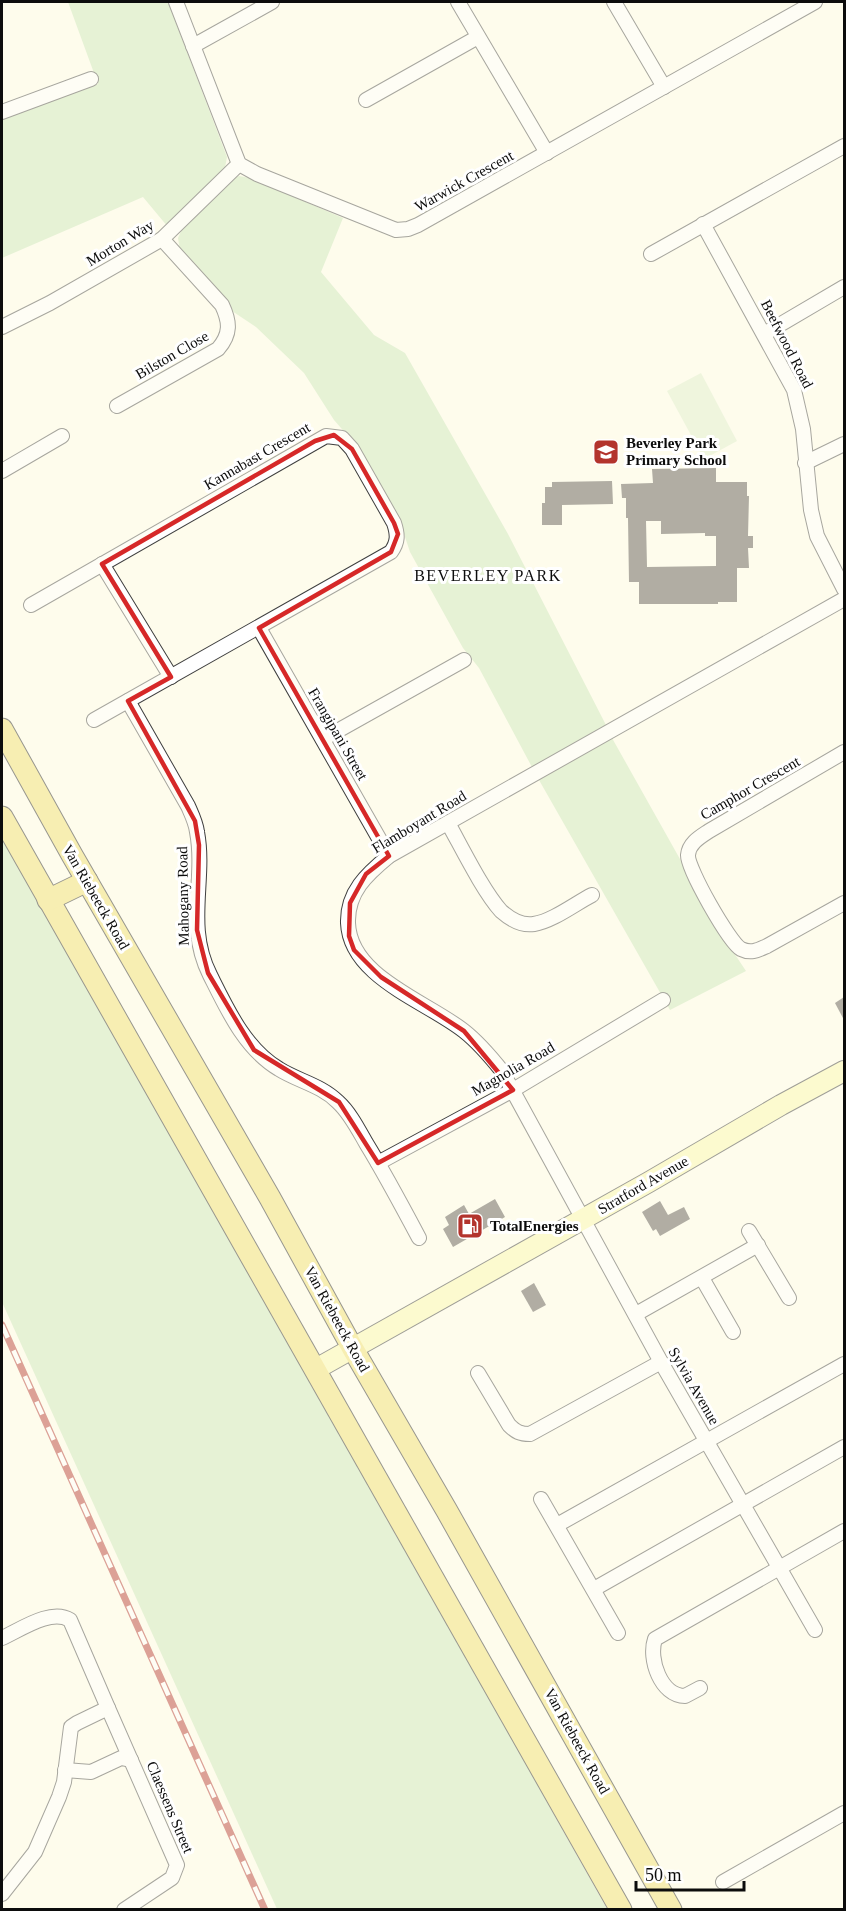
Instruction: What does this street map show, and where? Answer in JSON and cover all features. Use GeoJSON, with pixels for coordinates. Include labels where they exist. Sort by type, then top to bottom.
{"type":"FeatureCollection","features":[{"type":"Feature","properties":{"kind":"main road","name":"Van Riebeeck Road"},"geometry":{"type":"LineString","coordinates":[[2,729],[270,1197],[353,1349],[447,1511],[671,1910]]}},
{"type":"Feature","properties":{"kind":"main road"},"geometry":{"type":"LineString","coordinates":[[2,817],[621,1910]]}},
{"type":"Feature","properties":{"kind":"main road"},"geometry":{"type":"LineString","coordinates":[[48,900],[87,881]]}},
{"type":"Feature","properties":{"kind":"street"},"geometry":{"type":"LineString","coordinates":[[176,2],[239,164]]}},
{"type":"Feature","properties":{"kind":"street"},"geometry":{"type":"LineString","coordinates":[[193,46],[272,2]]}},
{"type":"Feature","properties":{"kind":"street"},"geometry":{"type":"LineString","coordinates":[[458,2],[547,153]]}},
{"type":"Feature","properties":{"kind":"street"},"geometry":{"type":"LineString","coordinates":[[614,2],[664,87]]}},
{"type":"Feature","properties":{"kind":"street","name":"Warwick Crescent"},"geometry":{"type":"LineString","coordinates":[[239,164],[258,174],[396,230],[408,229],[815,2]]}},
{"type":"Feature","properties":{"kind":"street"},"geometry":{"type":"LineString","coordinates":[[366,100],[478,37]]}},
{"type":"Feature","properties":{"kind":"street"},"geometry":{"type":"LineString","coordinates":[[2,112],[91,79]]}},
{"type":"Feature","properties":{"kind":"street"},"geometry":{"type":"LineString","coordinates":[[651,254],[844,146]]}},
{"type":"Feature","properties":{"kind":"street","name":"Morton Way"},"geometry":{"type":"LineString","coordinates":[[2,327],[50,303],[162,239],[239,164]]}},
{"type":"Feature","properties":{"kind":"street","name":"Beefwood Road"},"geometry":{"type":"LineString","coordinates":[[703,225],[794,390],[803,429],[811,510],[817,536],[844,590]]}},
{"type":"Feature","properties":{"kind":"street","name":"Bilston Close"},"geometry":{"type":"LineString","coordinates":[[117,406],[218,349],[226,340],[229,330],[228,317],[222,305],[162,239]]}},
{"type":"Feature","properties":{"kind":"street"},"geometry":{"type":"LineString","coordinates":[[764,334],[844,287]]}},
{"type":"Feature","properties":{"kind":"street","name":"Kannabast Crescent"},"geometry":{"type":"LineString","coordinates":[[31,605],[326,436],[334,435],[342,438],[352,449],[394,524],[398,534],[397,543],[391,552],[94,720]]}},
{"type":"Feature","properties":{"kind":"street"},"geometry":{"type":"LineString","coordinates":[[2,471],[62,436]]}},
{"type":"Feature","properties":{"kind":"street"},"geometry":{"type":"LineString","coordinates":[[806,464],[844,444]]}},
{"type":"Feature","properties":{"kind":"street"},"geometry":{"type":"LineString","coordinates":[[102,564],[171,677]]}},
{"type":"Feature","properties":{"kind":"street","name":"Flamboyant Road"},"geometry":{"type":"LineString","coordinates":[[583,1219],[513,1090],[484,1050],[464,1031],[365,965],[354,950],[349,936],[350,903],[355,890],[366,874],[389,856],[844,599]]}},
{"type":"Feature","properties":{"kind":"street","name":"Frangipani Street"},"geometry":{"type":"LineString","coordinates":[[259,628],[389,856]]}},
{"type":"Feature","properties":{"kind":"street"},"geometry":{"type":"LineString","coordinates":[[323,739],[464,660]]}},
{"type":"Feature","properties":{"kind":"street","name":"Mahogany Road"},"geometry":{"type":"LineString","coordinates":[[128,701],[189,806],[195,821],[199,845],[197,930],[208,973],[222,999],[241,1032],[264,1059],[280,1070],[314,1085],[339,1102],[378,1163],[419,1238]]}},
{"type":"Feature","properties":{"kind":"street","name":"Camphor Crescent"},"geometry":{"type":"LineString","coordinates":[[844,752],[709,831],[694,841],[688,852],[691,868],[713,910],[738,947],[747,951],[755,952],[844,903]]}},
{"type":"Feature","properties":{"kind":"street"},"geometry":{"type":"LineString","coordinates":[[448,823],[490,896],[501,910],[522,924],[541,922],[592,895]]}},
{"type":"Feature","properties":{"kind":"street","name":"Magnolia Road"},"geometry":{"type":"LineString","coordinates":[[378,1163],[513,1090],[663,1000]]}},
{"type":"Feature","properties":{"kind":"street","name":"Stratford Avenue"},"geometry":{"type":"LineString","coordinates":[[316,1369],[844,1071]]}},
{"type":"Feature","properties":{"kind":"street","name":"Sylvia Avenue"},"geometry":{"type":"LineString","coordinates":[[583,1219],[661,1362],[815,1630]]}},
{"type":"Feature","properties":{"kind":"street"},"geometry":{"type":"LineString","coordinates":[[749,1230],[789,1298]]}},
{"type":"Feature","properties":{"kind":"street"},"geometry":{"type":"LineString","coordinates":[[636,1314],[758,1245]]}},
{"type":"Feature","properties":{"kind":"street"},"geometry":{"type":"LineString","coordinates":[[702,1278],[733,1332]]}},
{"type":"Feature","properties":{"kind":"street"},"geometry":{"type":"LineString","coordinates":[[478,1373],[509,1425],[521,1434],[530,1434],[661,1362]]}},
{"type":"Feature","properties":{"kind":"street"},"geometry":{"type":"LineString","coordinates":[[557,1525],[707,1443],[844,1364]]}},
{"type":"Feature","properties":{"kind":"street"},"geometry":{"type":"LineString","coordinates":[[594,1589],[844,1447]]}},
{"type":"Feature","properties":{"kind":"street"},"geometry":{"type":"LineString","coordinates":[[541,1499],[618,1633]]}},
{"type":"Feature","properties":{"kind":"street"},"geometry":{"type":"LineString","coordinates":[[700,1688],[685,1696],[672,1694],[652,1659],[652,1646],[655,1639],[844,1531]]}},
{"type":"Feature","properties":{"kind":"street"},"geometry":{"type":"LineString","coordinates":[[2,1638],[51,1616],[64,1616],[70,1620],[131,1760]]}},
{"type":"Feature","properties":{"kind":"street"},"geometry":{"type":"LineString","coordinates":[[2,1894],[35,1852],[59,1797],[71,1727],[108,1708]]}},
{"type":"Feature","properties":{"kind":"street","name":"Claessens Street"},"geometry":{"type":"LineString","coordinates":[[65,1770],[92,1772],[121,1758],[131,1760],[177,1865],[172,1878],[124,1910]]}},
{"type":"Feature","properties":{"kind":"street"},"geometry":{"type":"LineString","coordinates":[[723,1882],[844,1813]]}},
{"type":"Feature","properties":{"kind":"highlighted area"},"geometry":{"type":"Polygon","coordinates":[[[334,435],[352,449],[394,523],[398,534],[391,552],[259,628],[389,856],[366,874],[350,903],[349,936],[354,950],[381,977],[464,1031],[513,1090],[378,1163],[339,1102],[254,1050],[208,973],[197,930],[199,845],[195,821],[128,701],[171,677],[102,564],[315,441],[334,435]]]}},
{"type":"Feature","properties":{"kind":"green space"},"geometry":{"type":"Polygon","coordinates":[[[68,2],[168,2],[227,157],[224,173],[168,227],[143,197],[2,258],[2,119],[98,84],[68,2]]]}},
{"type":"Feature","properties":{"kind":"green space"},"geometry":{"type":"Polygon","coordinates":[[[239,176],[250,178],[343,218],[321,272],[374,335],[405,353],[508,534],[607,727],[533,769],[479,668],[463,648],[410,552],[400,522],[355,444],[334,420],[304,373],[256,327],[232,311],[180,251],[178,238],[183,227],[234,178],[239,176]]]}},
{"type":"Feature","properties":{"kind":"green space"},"geometry":{"type":"Polygon","coordinates":[[[701,373],[737,441],[704,459],[667,391],[701,373]]]}},
{"type":"Feature","properties":{"kind":"green space"},"geometry":{"type":"Polygon","coordinates":[[[612,738],[726,941],[746,971],[670,1010],[539,780],[612,738]]]}},
{"type":"Feature","properties":{"kind":"green space"},"geometry":{"type":"Polygon","coordinates":[[[2,830],[607,1909],[277,1909],[2,1302],[2,830]]]}},
{"type":"Feature","properties":{"kind":"building"},"geometry":{"type":"Polygon","coordinates":[[[716,468],[716,482],[747,482],[748,536],[753,536],[753,548],[748,548],[749,568],[737,568],[737,602],[639,604],[639,582],[629,582],[628,518],[626,518],[626,498],[622,498],[621,484],[653,483],[652,469],[716,468]],[[646,521],[647,567],[716,566],[716,536],[705,536],[705,533],[661,534],[661,521],[646,521]]]}},
{"type":"Feature","properties":{"kind":"building"},"geometry":{"type":"Polygon","coordinates":[[[612,481],[613,504],[562,505],[562,525],[542,525],[545,487],[552,487],[552,482],[612,481]]]}},
{"type":"Feature","properties":{"kind":"building"},"geometry":{"type":"Polygon","coordinates":[[[844,997],[844,1020],[835,1003],[844,997]]]}},
{"type":"Feature","properties":{"kind":"building"},"geometry":{"type":"Polygon","coordinates":[[[495,1199],[505,1217],[453,1247],[443,1229],[449,1225],[445,1217],[464,1205],[469,1214],[495,1199]]]}},
{"type":"Feature","properties":{"kind":"building"},"geometry":{"type":"Polygon","coordinates":[[[660,1201],[668,1215],[684,1207],[690,1219],[660,1236],[656,1229],[653,1231],[642,1212],[660,1201]]]}},
{"type":"Feature","properties":{"kind":"building"},"geometry":{"type":"Polygon","coordinates":[[[534,1283],[546,1305],[533,1312],[521,1291],[534,1283]]]}},
{"type":"Feature","properties":{"kind":"railway"},"geometry":{"type":"LineString","coordinates":[[2,1325],[265,1910]]}},
{"type":"Feature","properties":{"kind":"place","name":"Beverley Park Primary School"},"geometry":{"type":"Point","coordinates":[606,452]}},
{"type":"Feature","properties":{"kind":"place","name":"TotalEnergies"},"geometry":{"type":"Point","coordinates":[470,1226]}},
{"type":"Feature","properties":{"kind":"district","name":"BEVERLEY PARK"},"geometry":{"type":"Point","coordinates":[488,575]}}]}
